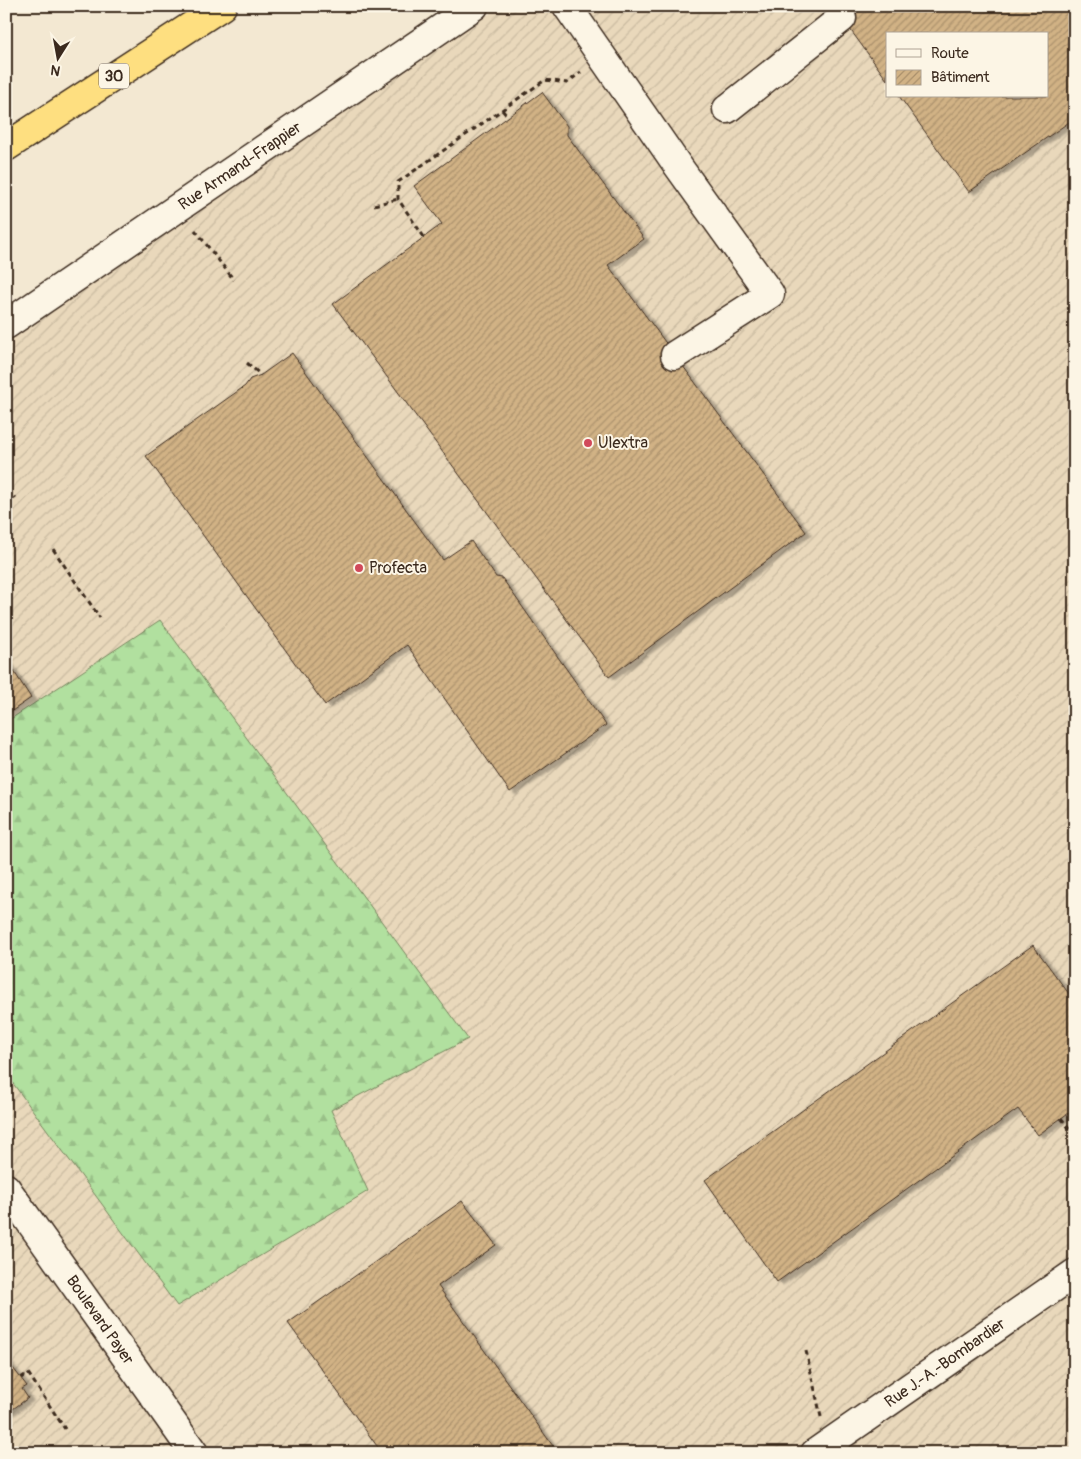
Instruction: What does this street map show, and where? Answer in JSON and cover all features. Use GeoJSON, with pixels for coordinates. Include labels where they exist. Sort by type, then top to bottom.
{"type":"FeatureCollection","features":[{"type":"Feature","properties":{"kind":"highway","name":"30"},"geometry":{"type":"LineString","coordinates":[[6,147],[222,6]]}},
{"type":"Feature","properties":{"kind":"street","name":"Rue Armand-Frappier"},"geometry":{"type":"LineString","coordinates":[[6,325],[474,6]]}},
{"type":"Feature","properties":{"kind":"street"},"geometry":{"type":"LineString","coordinates":[[567,6],[770,294],[675,355]]}},
{"type":"Feature","properties":{"kind":"street"},"geometry":{"type":"LineString","coordinates":[[727,109],[842,18]]}},
{"type":"Feature","properties":{"kind":"street","name":"Boulevard Payer"},"geometry":{"type":"LineString","coordinates":[[6,1188],[194,1453]]}},
{"type":"Feature","properties":{"kind":"street","name":"Rue J.-A.-Bombardier"},"geometry":{"type":"LineString","coordinates":[[821,1449],[1075,1273]]}},
{"type":"Feature","properties":{"kind":"path"},"geometry":{"type":"LineString","coordinates":[[424,237],[398,199],[398,182],[546,80],[567,83],[602,56]]}},
{"type":"Feature","properties":{"kind":"path"},"geometry":{"type":"LineString","coordinates":[[502,110],[508,117]]}},
{"type":"Feature","properties":{"kind":"path"},"geometry":{"type":"LineString","coordinates":[[374,205],[398,199]]}},
{"type":"Feature","properties":{"kind":"path"},"geometry":{"type":"LineString","coordinates":[[195,230],[234,280]]}},
{"type":"Feature","properties":{"kind":"path"},"geometry":{"type":"LineString","coordinates":[[247,363],[261,375]]}},
{"type":"Feature","properties":{"kind":"path"},"geometry":{"type":"LineString","coordinates":[[6,504],[16,497]]}},
{"type":"Feature","properties":{"kind":"path"},"geometry":{"type":"LineString","coordinates":[[53,549],[100,618]]}},
{"type":"Feature","properties":{"kind":"path"},"geometry":{"type":"LineString","coordinates":[[1061,1118],[1075,1135]]}},
{"type":"Feature","properties":{"kind":"path"},"geometry":{"type":"LineString","coordinates":[[806,1351],[821,1449]]}},
{"type":"Feature","properties":{"kind":"path"},"geometry":{"type":"LineString","coordinates":[[21,1378],[28,1373],[65,1429]]}},
{"type":"Feature","properties":{"kind":"shaded area"},"geometry":{"type":"Polygon","coordinates":[[[501,6],[1075,6],[1075,1453],[6,1453],[6,341],[501,6]]]}},
{"type":"Feature","properties":{"kind":"green space"},"geometry":{"type":"Polygon","coordinates":[[[160,620],[468,1039],[331,1110],[368,1191],[177,1306],[6,1074],[6,722],[160,620]]]}},
{"type":"Feature","properties":{"kind":"building"},"geometry":{"type":"Polygon","coordinates":[[[833,6],[1075,6],[1075,118],[969,192],[900,98],[1048,98],[1048,32],[886,32],[886,79],[833,6]]]}},
{"type":"Feature","properties":{"kind":"building","name":"Ulextra"},"geometry":{"type":"Polygon","coordinates":[[[542,92],[567,126],[567,135],[644,239],[608,265],[806,532],[609,677],[333,304],[442,224],[414,186],[542,92]]]}},
{"type":"Feature","properties":{"kind":"building","name":"Profecta"},"geometry":{"type":"Polygon","coordinates":[[[292,353],[443,560],[471,541],[496,577],[502,578],[606,725],[510,792],[407,645],[325,705],[146,456],[245,386],[250,379],[261,375],[292,353]]]}},
{"type":"Feature","properties":{"kind":"building"},"geometry":{"type":"Polygon","coordinates":[[[6,659],[31,698],[6,715],[6,659]]]}},
{"type":"Feature","properties":{"kind":"building"},"geometry":{"type":"Polygon","coordinates":[[[1033,945],[1075,1002],[1075,1108],[1038,1135],[1018,1109],[777,1282],[705,1180],[1033,945]]]}},
{"type":"Feature","properties":{"kind":"building"},"geometry":{"type":"Polygon","coordinates":[[[462,1201],[496,1245],[438,1286],[558,1453],[382,1453],[288,1323],[462,1201]]]}},
{"type":"Feature","properties":{"kind":"building"},"geometry":{"type":"Polygon","coordinates":[[[6,1359],[27,1386],[22,1389],[28,1398],[6,1414],[6,1359]]]}},
{"type":"Feature","properties":{"kind":"building"},"geometry":{"type":"Polygon","coordinates":[[[1075,1445],[1075,1453],[1064,1453],[1075,1445]]]}},
{"type":"Feature","properties":{"kind":"place","name":"Ulextra"},"geometry":{"type":"Point","coordinates":[588,443]}},
{"type":"Feature","properties":{"kind":"place","name":"Profecta"},"geometry":{"type":"Point","coordinates":[359,568]}}]}
